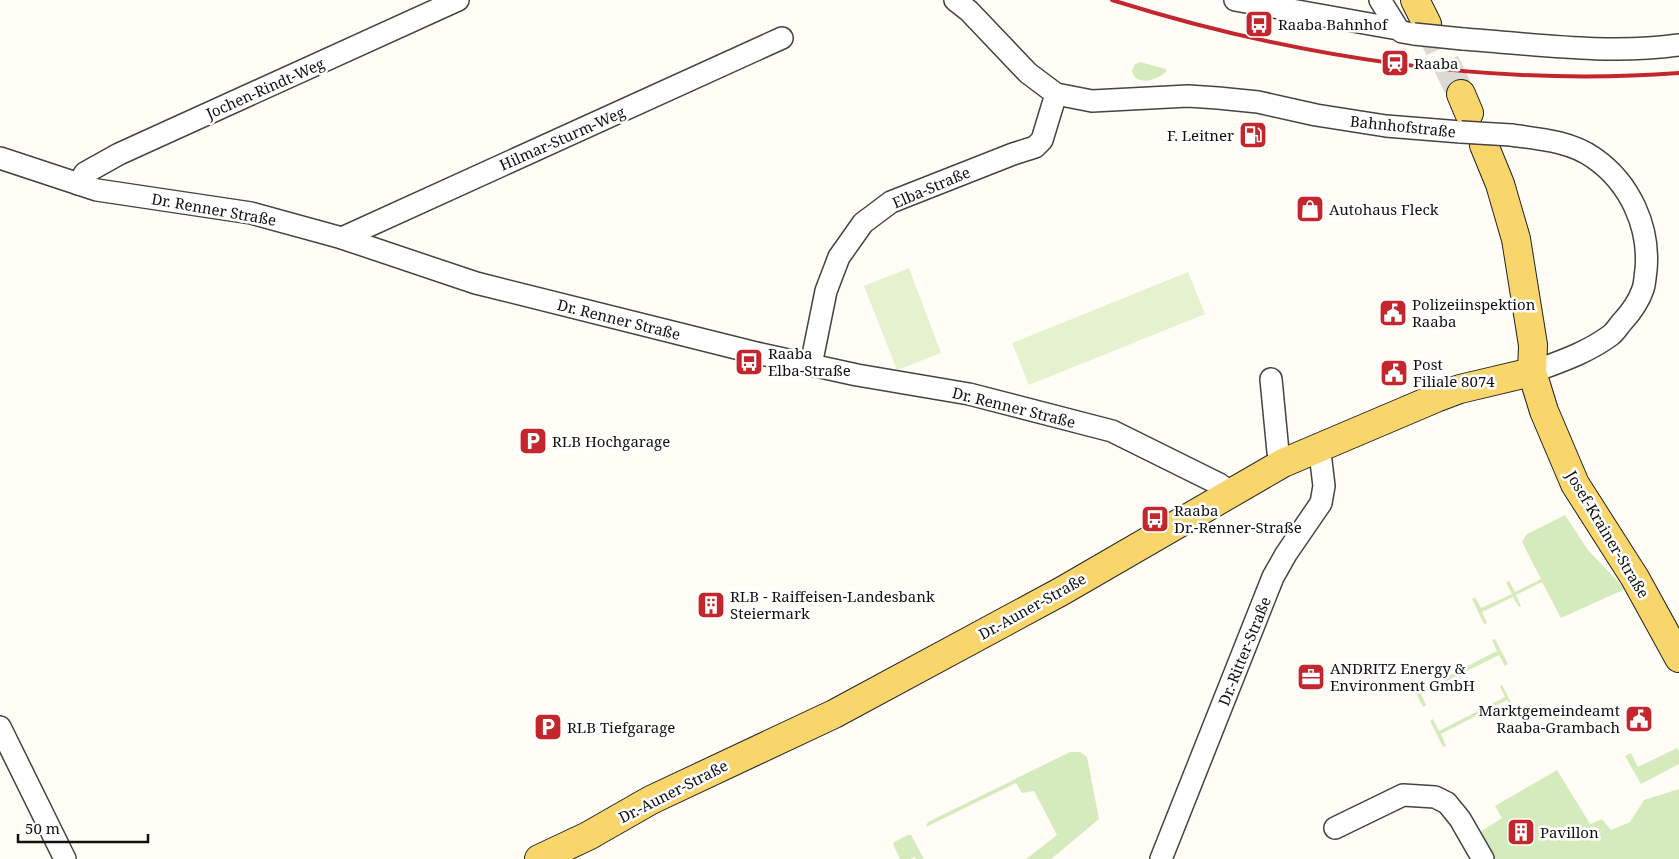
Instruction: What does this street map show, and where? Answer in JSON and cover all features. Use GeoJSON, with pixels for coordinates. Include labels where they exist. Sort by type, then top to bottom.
{"type":"FeatureCollection","features":[{"type":"Feature","properties":{"kind":"main road"},"geometry":{"type":"LineString","coordinates":[[1413,29],[1415,0]]}},
{"type":"Feature","properties":{"kind":"main road","name":"Josef-Krainer-Straße"},"geometry":{"type":"LineString","coordinates":[[1469,121],[1500,184],[1516,239],[1533,345],[1532,372],[1544,411],[1575,484],[1635,578],[1679,658]]}},
{"type":"Feature","properties":{"kind":"main road","name":"Dr.-Auner-Straße"},"geometry":{"type":"LineString","coordinates":[[539,859],[588,836],[651,800],[834,714],[1062,591],[1283,462],[1444,395],[1532,372]]}},
{"type":"Feature","properties":{"kind":"street","name":"Jochen-Rindt-Weg"},"geometry":{"type":"LineString","coordinates":[[78,184],[85,174],[118,154],[458,0]]}},
{"type":"Feature","properties":{"kind":"street","name":"Bahnhofstraße"},"geometry":{"type":"LineString","coordinates":[[955,0],[969,11],[1028,73],[1056,94],[1092,101],[1188,96],[1218,98],[1258,102],[1316,115],[1386,126],[1469,121],[1511,135],[1560,142],[1594,158],[1618,180],[1637,210],[1646,238],[1644,288],[1635,307],[1612,334],[1576,356],[1532,372]]}},
{"type":"Feature","properties":{"kind":"street"},"geometry":{"type":"LineString","coordinates":[[1235,0],[1463,39],[1571,47],[1635,49],[1679,45]]}},
{"type":"Feature","properties":{"kind":"street"},"geometry":{"type":"LineString","coordinates":[[1380,0],[1413,29]]}},
{"type":"Feature","properties":{"kind":"street","name":"Hilmar-Sturm-Weg"},"geometry":{"type":"LineString","coordinates":[[342,238],[782,38]]}},
{"type":"Feature","properties":{"kind":"street","name":"Elba-Straße"},"geometry":{"type":"LineString","coordinates":[[810,365],[826,292],[839,257],[863,222],[891,202],[1013,154],[1035,148],[1042,140],[1056,94]]}},
{"type":"Feature","properties":{"kind":"street","name":"Dr. Renner Straße"},"geometry":{"type":"LineString","coordinates":[[0,158],[97,190],[251,213],[342,238],[476,283],[752,352],[810,365],[969,394],[1112,431],[1219,484],[1232,493]]}},
{"type":"Feature","properties":{"kind":"street"},"geometry":{"type":"LineString","coordinates":[[1270,379],[1278,452],[1283,462]]}},
{"type":"Feature","properties":{"kind":"street","name":"Dr.-Ritter-Straße"},"geometry":{"type":"LineString","coordinates":[[1161,859],[1274,577],[1286,554],[1321,503],[1324,486],[1321,461],[1316,448]]}},
{"type":"Feature","properties":{"kind":"street"},"geometry":{"type":"LineString","coordinates":[[0,727],[65,859]]}},
{"type":"Feature","properties":{"kind":"street"},"geometry":{"type":"LineString","coordinates":[[1335,828],[1403,796],[1435,797],[1448,803],[1460,819],[1483,859]]}},
{"type":"Feature","properties":{"kind":"green space"},"geometry":{"type":"Polygon","coordinates":[[[1140,62],[1166,69],[1166,72],[1152,79],[1138,79],[1132,71],[1135,64],[1140,62]]]}},
{"type":"Feature","properties":{"kind":"green space"},"geometry":{"type":"Polygon","coordinates":[[[909,268],[941,353],[897,370],[864,286],[909,268]]]}},
{"type":"Feature","properties":{"kind":"green space"},"geometry":{"type":"Polygon","coordinates":[[[1188,272],[1205,314],[1029,385],[1012,343],[1188,272]]]}},
{"type":"Feature","properties":{"kind":"green space"},"geometry":{"type":"Polygon","coordinates":[[[1565,515],[1588,550],[1625,589],[1561,618],[1542,582],[1516,595],[1521,606],[1519,607],[1513,597],[1482,612],[1487,623],[1484,624],[1472,599],[1475,597],[1481,608],[1512,594],[1506,582],[1509,581],[1515,592],[1541,579],[1522,542],[1527,534],[1565,515]]]}},
{"type":"Feature","properties":{"kind":"green space"},"geometry":{"type":"Polygon","coordinates":[[[1495,639],[1508,664],[1505,666],[1499,655],[1421,694],[1426,705],[1423,707],[1410,681],[1413,679],[1419,691],[1497,651],[1492,640],[1495,639]]]}},
{"type":"Feature","properties":{"kind":"green space"},"geometry":{"type":"Polygon","coordinates":[[[1502,685],[1515,710],[1513,711],[1507,700],[1441,734],[1446,746],[1443,747],[1430,721],[1433,719],[1439,731],[1505,697],[1500,686],[1502,685]]]}},
{"type":"Feature","properties":{"kind":"green space"},"geometry":{"type":"Polygon","coordinates":[[[1677,748],[1679,764],[1641,784],[1625,756],[1631,753],[1638,767],[1677,748]]]}},
{"type":"Feature","properties":{"kind":"green space"},"geometry":{"type":"Polygon","coordinates":[[[1070,752],[1080,752],[1087,757],[1099,819],[1051,859],[1026,859],[1057,835],[1034,791],[1022,793],[1016,783],[926,827],[928,822],[1070,752]]]}},
{"type":"Feature","properties":{"kind":"green space"},"geometry":{"type":"Polygon","coordinates":[[[1557,770],[1590,824],[1602,819],[1611,830],[1630,822],[1644,800],[1679,789],[1679,859],[1495,859],[1480,832],[1502,818],[1495,806],[1557,770]]]}},
{"type":"Feature","properties":{"kind":"green space"},"geometry":{"type":"Polygon","coordinates":[[[911,835],[924,859],[916,859],[915,857],[900,859],[893,844],[911,835]]]}},
{"type":"Feature","properties":{"kind":"tunnel"},"geometry":{"type":"LineString","coordinates":[[1427,24],[1461,94]]}},
{"type":"Feature","properties":{"kind":"railway"},"geometry":{"type":"LineString","coordinates":[[1112,0],[1250,37],[1321,52],[1392,63],[1536,76],[1608,76],[1679,73]]}},
{"type":"Feature","properties":{"kind":"place","name":"Raaba Bahnhof"},"geometry":{"type":"Point","coordinates":[1259,24]}},
{"type":"Feature","properties":{"kind":"place","name":"Raaba"},"geometry":{"type":"Point","coordinates":[1395,63]}},
{"type":"Feature","properties":{"kind":"place","name":"F. Leitner"},"geometry":{"type":"Point","coordinates":[1253,135]}},
{"type":"Feature","properties":{"kind":"place","name":"Autohaus Fleck"},"geometry":{"type":"Point","coordinates":[1310,209]}},
{"type":"Feature","properties":{"kind":"place","name":"Polizeiinspektion Raaba"},"geometry":{"type":"Point","coordinates":[1393,313]}},
{"type":"Feature","properties":{"kind":"place","name":"Raaba Elba-Straße"},"geometry":{"type":"Point","coordinates":[749,362]}},
{"type":"Feature","properties":{"kind":"place","name":"Post Filiale 8074"},"geometry":{"type":"Point","coordinates":[1394,373]}},
{"type":"Feature","properties":{"kind":"place","name":"RLB Hochgarage"},"geometry":{"type":"Point","coordinates":[533,441]}},
{"type":"Feature","properties":{"kind":"place","name":"Raaba Dr.-Renner-Straße"},"geometry":{"type":"Point","coordinates":[1155,519]}},
{"type":"Feature","properties":{"kind":"place","name":"RLB - Raiffeisen-Landesbank Steiermark"},"geometry":{"type":"Point","coordinates":[711,605]}},
{"type":"Feature","properties":{"kind":"place","name":"ANDRITZ Energy & Environment GmbH"},"geometry":{"type":"Point","coordinates":[1311,677]}},
{"type":"Feature","properties":{"kind":"place","name":"Marktgemeindeamt Raaba-Grambach"},"geometry":{"type":"Point","coordinates":[1639,719]}},
{"type":"Feature","properties":{"kind":"place","name":"RLB Tiefgarage"},"geometry":{"type":"Point","coordinates":[548,727]}},
{"type":"Feature","properties":{"kind":"place","name":"Pavillon"},"geometry":{"type":"Point","coordinates":[1521,832]}}]}
